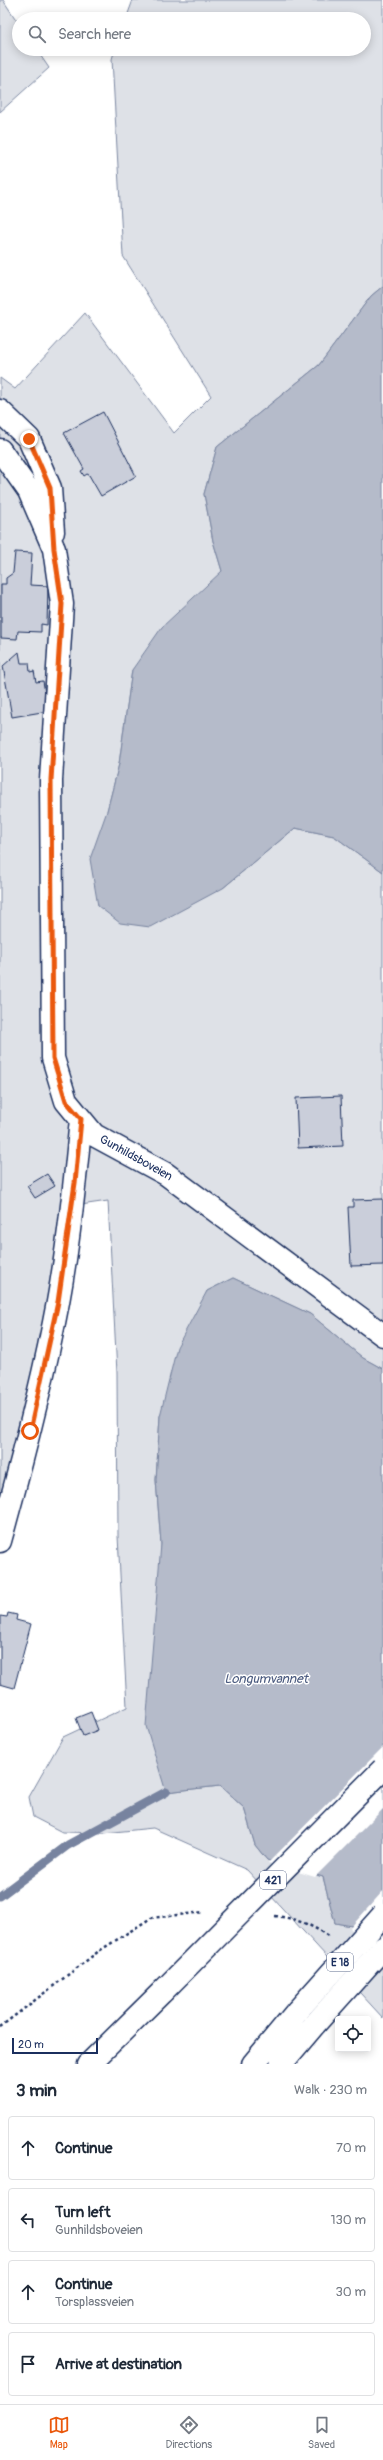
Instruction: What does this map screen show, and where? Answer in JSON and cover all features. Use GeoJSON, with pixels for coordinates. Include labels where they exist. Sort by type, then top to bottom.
{"type":"FeatureCollection","features":[{"type":"Feature","properties":{"kind":"main road"},"geometry":{"type":"LineString","coordinates":[[0,410],[29,439],[50,488],[54,549]]}},
{"type":"Feature","properties":{"kind":"main road","name":"Gunhildsboveien"},"geometry":{"type":"LineString","coordinates":[[0,450],[29,491],[54,549],[62,604],[51,780],[53,1058],[66,1101],[94,1135],[166,1174],[383,1335]]}},
{"type":"Feature","properties":{"kind":"main road"},"geometry":{"type":"LineString","coordinates":[[0,1541],[30,1431],[58,1302],[75,1183],[81,1119]]}},
{"type":"Feature","properties":{"kind":"main road","name":"421"},"geometry":{"type":"LineString","coordinates":[[110,2064],[168,1996],[383,1769]]}},
{"type":"Feature","properties":{"kind":"main road","name":"421"},"geometry":{"type":"LineString","coordinates":[[89,2064],[168,1996],[383,1789]]}},
{"type":"Feature","properties":{"kind":"main road","name":"E 18"},"geometry":{"type":"LineString","coordinates":[[253,2064],[298,2010],[383,1915]]}},
{"type":"Feature","properties":{"kind":"main road","name":"E 18"},"geometry":{"type":"LineString","coordinates":[[281,2064],[383,1948]]}},
{"type":"Feature","properties":{"kind":"path"},"geometry":{"type":"LineString","coordinates":[[0,2027],[99,1951],[151,1918],[209,1912]]}},
{"type":"Feature","properties":{"kind":"path"},"geometry":{"type":"LineString","coordinates":[[271,1916],[287,1917],[318,1929]]}},
{"type":"Feature","properties":{"kind":"shaded area"},"geometry":{"type":"Polygon","coordinates":[[[0,0],[3,0],[12,14],[12,56],[41,56],[49,68],[0,112],[0,0]]]}},
{"type":"Feature","properties":{"kind":"shaded area"},"geometry":{"type":"Polygon","coordinates":[[[133,0],[383,0],[383,286],[371,296],[319,365],[217,447],[204,494],[213,541],[222,571],[132,670],[119,764],[107,811],[223,888],[295,828],[334,836],[383,872],[383,1369],[363,1358],[310,1314],[233,1278],[207,1291],[160,1416],[156,1480],[161,1544],[166,1792],[220,1786],[244,1808],[255,1845],[267,1860],[323,1877],[335,1923],[352,1926],[383,1959],[383,2018],[247,1870],[153,1828],[104,1833],[62,1832],[33,1817],[29,1797],[63,1737],[127,1707],[118,1536],[117,1373],[108,1201],[74,1206],[0,1514],[0,378],[15,389],[85,313],[174,433],[211,396],[123,256],[113,56],[371,56],[371,12],[129,12],[133,0]]]}},
{"type":"Feature","properties":{"kind":"water"},"geometry":{"type":"Polygon","coordinates":[[[383,286],[383,872],[334,836],[295,828],[223,888],[150,927],[120,923],[98,906],[90,859],[107,811],[119,764],[132,670],[162,627],[222,571],[213,541],[204,494],[217,447],[319,365],[371,296],[383,286]]]}},
{"type":"Feature","properties":{"kind":"water","name":"Longumvannet"},"geometry":{"type":"Polygon","coordinates":[[[233,1278],[310,1314],[363,1358],[383,1369],[383,1959],[352,1926],[335,1923],[323,1877],[267,1860],[255,1845],[244,1808],[220,1786],[166,1792],[146,1726],[161,1544],[156,1480],[160,1416],[177,1347],[207,1291],[233,1278]]]}},
{"type":"Feature","properties":{"kind":"pier"},"geometry":{"type":"Polygon","coordinates":[[[383,1747],[383,1809],[315,1877],[268,1863],[383,1747]]]}},
{"type":"Feature","properties":{"kind":"pier"},"geometry":{"type":"Polygon","coordinates":[[[383,1891],[383,1961],[350,1928],[383,1891]]]}},
{"type":"Feature","properties":{"kind":"building"},"geometry":{"type":"Polygon","coordinates":[[[103,412],[136,476],[101,496],[89,475],[87,474],[84,476],[81,471],[84,469],[64,433],[103,412]]]}},
{"type":"Feature","properties":{"kind":"building"},"geometry":{"type":"Polygon","coordinates":[[[15,552],[32,553],[30,585],[48,586],[47,625],[41,624],[41,632],[18,631],[17,639],[1,638],[1,584],[6,584],[6,578],[13,573],[15,552]]]}},
{"type":"Feature","properties":{"kind":"building"},"geometry":{"type":"Polygon","coordinates":[[[19,652],[21,663],[29,663],[30,672],[34,671],[36,682],[43,681],[48,711],[12,717],[3,666],[19,652]]]}},
{"type":"Feature","properties":{"kind":"building"},"geometry":{"type":"Polygon","coordinates":[[[341,1096],[343,1146],[298,1148],[296,1098],[341,1096]]]}},
{"type":"Feature","properties":{"kind":"building"},"geometry":{"type":"Polygon","coordinates":[[[47,1174],[55,1186],[35,1198],[27,1186],[47,1174]]]}},
{"type":"Feature","properties":{"kind":"building"},"geometry":{"type":"Polygon","coordinates":[[[383,1199],[383,1265],[351,1266],[348,1207],[353,1207],[353,1200],[383,1199]]]}},
{"type":"Feature","properties":{"kind":"building"},"geometry":{"type":"Polygon","coordinates":[[[8,1613],[17,1615],[16,1620],[31,1624],[14,1688],[0,1684],[0,1616],[7,1617],[8,1613]]]}},
{"type":"Feature","properties":{"kind":"building"},"geometry":{"type":"Polygon","coordinates":[[[91,1712],[98,1730],[83,1736],[76,1718],[91,1712]]]}},
{"type":"Feature","properties":{"kind":"waterway"},"geometry":{"type":"LineString","coordinates":[[0,1896],[68,1845],[166,1792]]}},
{"type":"Feature","properties":{"kind":"route"},"geometry":{"type":"LineString","coordinates":[[29,439],[50,488],[54,549],[62,604],[51,780],[53,1058],[66,1101],[81,1119],[75,1183],[58,1302],[30,1431]]}}]}
